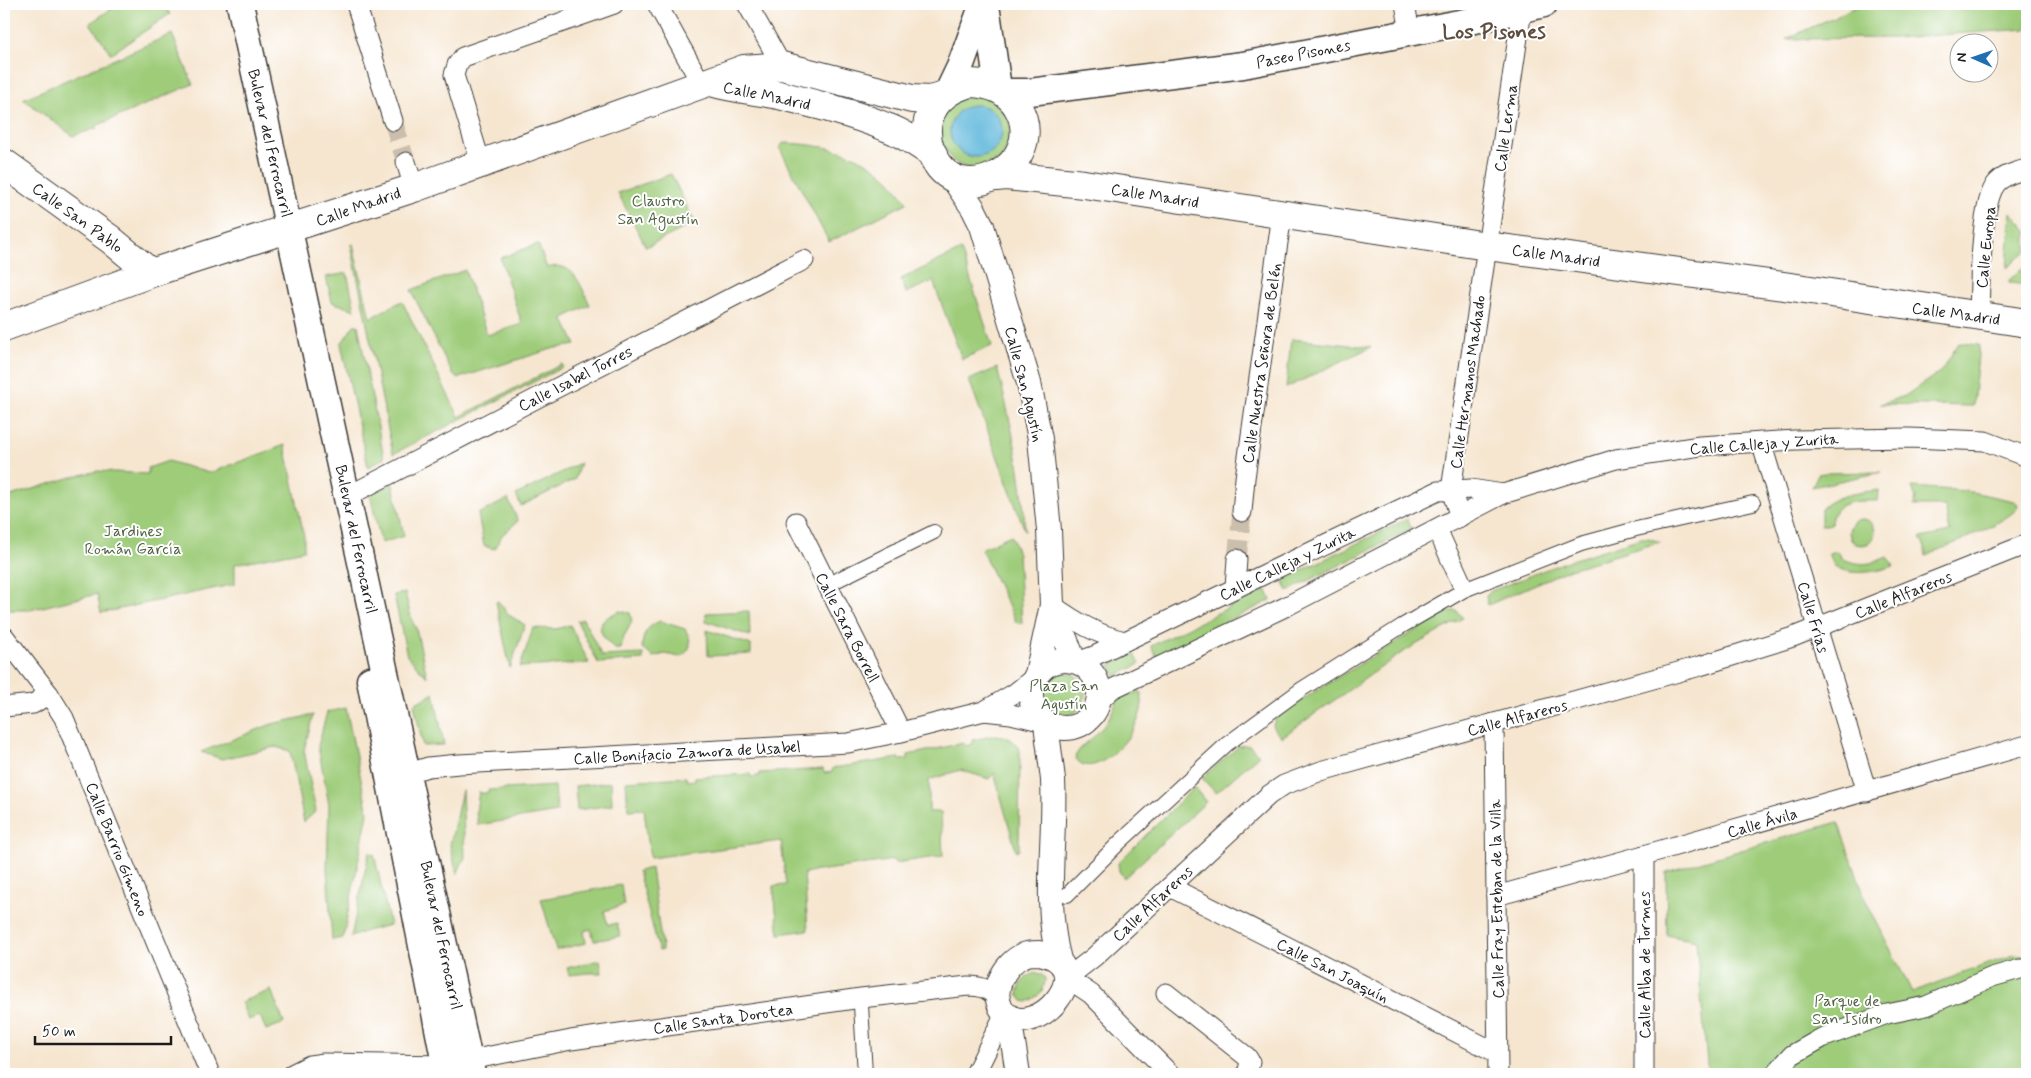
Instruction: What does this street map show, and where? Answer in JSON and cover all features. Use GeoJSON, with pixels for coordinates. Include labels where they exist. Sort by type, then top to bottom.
{"type":"FeatureCollection","features":[{"type":"Feature","properties":{"kind":"main road","name":"Bulevar del Ferrocarril"},"geometry":{"type":"LineString","coordinates":[[224,4],[348,496],[398,776],[458,1068]]}},
{"type":"Feature","properties":{"kind":"main road","name":"Bulevar del Ferrocarril"},"geometry":{"type":"LineString","coordinates":[[240,4],[349,577],[398,776]]}},
{"type":"Feature","properties":{"kind":"main road"},"geometry":{"type":"LineString","coordinates":[[984,4],[1001,90]]}},
{"type":"Feature","properties":{"kind":"main road"},"geometry":{"type":"LineString","coordinates":[[945,95],[958,86],[971,83],[985,84],[1001,90],[1014,102],[1023,121],[1024,134],[1022,148],[1015,161],[1006,170],[994,177],[978,181],[964,181],[952,177],[937,164],[928,142],[927,128],[930,114],[945,95],[960,66],[984,4]]}},
{"type":"Feature","properties":{"kind":"main road","name":"Paseo Pisones"},"geometry":{"type":"LineString","coordinates":[[1001,90],[1019,93],[1242,65],[1533,7]]}},
{"type":"Feature","properties":{"kind":"main road","name":"Calle Madrid"},"geometry":{"type":"LineString","coordinates":[[4,327],[151,273],[282,231],[410,175],[481,164],[744,69],[782,66],[912,99],[929,100],[945,95]]}},
{"type":"Feature","properties":{"kind":"main road","name":"Calle Madrid"},"geometry":{"type":"LineString","coordinates":[[706,84],[777,95],[869,121],[907,137],[932,154]]}},
{"type":"Feature","properties":{"kind":"main road","name":"Paseo Pisones"},"geometry":{"type":"LineString","coordinates":[[1023,121],[1036,101],[1059,88]]}},
{"type":"Feature","properties":{"kind":"main road","name":"Calle Madrid"},"geometry":{"type":"LineString","coordinates":[[1022,148],[1050,171],[1084,184]]}},
{"type":"Feature","properties":{"kind":"main road","name":"Calle San Pablo"},"geometry":{"type":"LineString","coordinates":[[4,163],[110,239],[151,273]]}},
{"type":"Feature","properties":{"kind":"main road","name":"Calle Madrid"},"geometry":{"type":"LineString","coordinates":[[994,177],[1014,176],[1084,184],[1487,246],[1798,288],[2027,323]]}},
{"type":"Feature","properties":{"kind":"street"},"geometry":{"type":"LineString","coordinates":[[356,4],[393,121]]}},
{"type":"Feature","properties":{"kind":"street"},"geometry":{"type":"LineString","coordinates":[[481,164],[454,75],[457,65],[463,57],[614,4]]}},
{"type":"Feature","properties":{"kind":"street"},"geometry":{"type":"LineString","coordinates":[[657,4],[706,84]]}},
{"type":"Feature","properties":{"kind":"street"},"geometry":{"type":"LineString","coordinates":[[747,4],[782,66]]}},
{"type":"Feature","properties":{"kind":"street"},"geometry":{"type":"LineString","coordinates":[[1405,4],[1410,32]]}},
{"type":"Feature","properties":{"kind":"street","name":"Calle Lerma"},"geometry":{"type":"LineString","coordinates":[[1487,246],[1533,7]]}},
{"type":"Feature","properties":{"kind":"street","name":"Calle Europa"},"geometry":{"type":"LineString","coordinates":[[1978,316],[1984,217],[1990,197],[1996,183],[2011,174],[2027,169]]}},
{"type":"Feature","properties":{"kind":"street","name":"Calle San Agustín"},"geometry":{"type":"LineString","coordinates":[[952,177],[973,208],[982,226],[1036,413],[1049,530],[1052,605],[1036,675]]}},
{"type":"Feature","properties":{"kind":"street","name":"Calle San Agustín"},"geometry":{"type":"LineString","coordinates":[[982,226],[994,177]]}},
{"type":"Feature","properties":{"kind":"street","name":"Calle Nuestra Señora de Belén"},"geometry":{"type":"LineString","coordinates":[[1242,512],[1245,478],[1282,214]]}},
{"type":"Feature","properties":{"kind":"street","name":"Calle Hermanos Machado"},"geometry":{"type":"LineString","coordinates":[[1460,517],[1451,490],[1487,246]]}},
{"type":"Feature","properties":{"kind":"street","name":"Calle Isabel Torres"},"geometry":{"type":"LineString","coordinates":[[348,496],[804,260]]}},
{"type":"Feature","properties":{"kind":"street","name":"Calle Calleja y Zurita"},"geometry":{"type":"LineString","coordinates":[[1099,701],[1112,689],[1285,607],[1503,494],[1616,459],[1669,450],[1761,442],[1908,438],[1985,441],[2027,457]]}},
{"type":"Feature","properties":{"kind":"street","name":"Calle Frías"},"geometry":{"type":"LineString","coordinates":[[1761,442],[1867,792]]}},
{"type":"Feature","properties":{"kind":"street","name":"Calle Calleja y Zurita"},"geometry":{"type":"LineString","coordinates":[[1076,662],[1125,641],[1438,491],[1471,489],[1503,494]]}},
{"type":"Feature","properties":{"kind":"street"},"geometry":{"type":"LineString","coordinates":[[1016,1066],[998,987],[1001,977],[1044,931],[1059,902],[1121,841],[1227,744],[1302,689],[1463,586],[1581,544],[1636,529],[1753,503]]}},
{"type":"Feature","properties":{"kind":"street","name":"Calle Sara Borrell"},"geometry":{"type":"LineString","coordinates":[[796,522],[901,732]]}},
{"type":"Feature","properties":{"kind":"street"},"geometry":{"type":"LineString","coordinates":[[1437,529],[1463,586]]}},
{"type":"Feature","properties":{"kind":"street"},"geometry":{"type":"LineString","coordinates":[[827,585],[934,532]]}},
{"type":"Feature","properties":{"kind":"street","name":"Calle Alfareros"},"geometry":{"type":"LineString","coordinates":[[1063,969],[1094,957],[1254,807],[1284,785],[1321,771],[1700,666],[1818,628],[2025,544]]}},
{"type":"Feature","properties":{"kind":"street"},"geometry":{"type":"LineString","coordinates":[[1235,588],[1237,559]]}},
{"type":"Feature","properties":{"kind":"street"},"geometry":{"type":"LineString","coordinates":[[1052,605],[1077,623],[1106,637],[1125,641]]}},
{"type":"Feature","properties":{"kind":"street","name":"Calle San Agustín"},"geometry":{"type":"LineString","coordinates":[[1052,605],[1076,662]]}},
{"type":"Feature","properties":{"kind":"street","name":"Calle Barrio Gimeno"},"geometry":{"type":"LineString","coordinates":[[4,636],[49,694],[64,718],[210,1074]]}},
{"type":"Feature","properties":{"kind":"street"},"geometry":{"type":"LineString","coordinates":[[1063,660],[1076,662],[1090,671],[1096,681],[1099,701],[1093,715],[1086,722],[1061,729],[1045,722],[1036,713],[1032,702],[1031,690],[1036,675],[1046,666],[1063,660]]}},
{"type":"Feature","properties":{"kind":"street","name":"Calle Bonifacio Zamora de Usabel"},"geometry":{"type":"LineString","coordinates":[[984,712],[1015,693],[1036,675]]}},
{"type":"Feature","properties":{"kind":"street"},"geometry":{"type":"LineString","coordinates":[[4,708],[33,704],[49,694]]}},
{"type":"Feature","properties":{"kind":"street","name":"Calle Bonifacio Zamora de Usabel"},"geometry":{"type":"LineString","coordinates":[[398,776],[428,767],[459,764],[848,743],[984,712],[1011,714],[1045,722]]}},
{"type":"Feature","properties":{"kind":"street"},"geometry":{"type":"LineString","coordinates":[[1004,1010],[1022,1019],[1031,1019],[1041,1015],[1050,1008],[1060,995],[1063,969],[1055,946],[1059,902],[1053,781],[1045,722]]}},
{"type":"Feature","properties":{"kind":"street","name":"Calle Fray Esteban de la Villa"},"geometry":{"type":"LineString","coordinates":[[1494,723],[1498,1074]]}},
{"type":"Feature","properties":{"kind":"street"},"geometry":{"type":"LineString","coordinates":[[1053,781],[1071,739],[1080,725]]}},
{"type":"Feature","properties":{"kind":"street","name":"Calle Ávila"},"geometry":{"type":"LineString","coordinates":[[1496,896],[2027,745]]}},
{"type":"Feature","properties":{"kind":"street","name":"Calle Alba de Tormes"},"geometry":{"type":"LineString","coordinates":[[1644,855],[1644,1074]]}},
{"type":"Feature","properties":{"kind":"street","name":"Calle San Joaquín"},"geometry":{"type":"LineString","coordinates":[[1170,887],[1497,1053]]}},
{"type":"Feature","properties":{"kind":"street"},"geometry":{"type":"LineString","coordinates":[[1024,954],[1039,952],[1050,955],[1170,1074]]}},
{"type":"Feature","properties":{"kind":"street"},"geometry":{"type":"LineString","coordinates":[[1775,1074],[1792,1055],[1822,1038],[1888,1014],[1926,1006],[1992,977],[2020,969],[2027,969]]}},
{"type":"Feature","properties":{"kind":"street","name":"Calle Santa Dorotea"},"geometry":{"type":"LineString","coordinates":[[309,1070],[337,1062],[458,1068],[571,1040],[861,998],[963,986],[976,986],[991,991],[1004,1010]]}},
{"type":"Feature","properties":{"kind":"street"},"geometry":{"type":"LineString","coordinates":[[1166,993],[1247,1057],[1250,1062],[1247,1074]]}},
{"type":"Feature","properties":{"kind":"street"},"geometry":{"type":"LineString","coordinates":[[861,1004],[865,1074]]}},
{"type":"Feature","properties":{"kind":"street"},"geometry":{"type":"LineString","coordinates":[[975,1074],[1004,1010]]}},
{"type":"Feature","properties":{"kind":"street"},"geometry":{"type":"LineString","coordinates":[[1016,1066],[1041,1015]]}},
{"type":"Feature","properties":{"kind":"street"},"geometry":{"type":"LineString","coordinates":[[343,1074],[376,1064]]}},
{"type":"Feature","properties":{"kind":"street"},"geometry":{"type":"LineString","coordinates":[[292,1074],[309,1070],[330,1074]]}},
{"type":"Feature","properties":{"kind":"green space"},"geometry":{"type":"Polygon","coordinates":[[[119,4],[163,4],[170,14],[111,54],[90,23],[119,4]]]}},
{"type":"Feature","properties":{"kind":"green space"},"geometry":{"type":"Polygon","coordinates":[[[1862,4],[2027,4],[2027,29],[1948,32],[1948,34],[1896,38],[1786,39],[1862,4]]]}},
{"type":"Feature","properties":{"kind":"green space"},"geometry":{"type":"Polygon","coordinates":[[[172,34],[193,84],[96,126],[97,128],[73,136],[23,99],[172,34]]]}},
{"type":"Feature","properties":{"kind":"green space"},"geometry":{"type":"Polygon","coordinates":[[[967,95],[990,97],[1009,114],[1012,139],[1000,160],[976,169],[964,167],[953,161],[940,140],[941,117],[947,107],[967,95]]]}},
{"type":"Feature","properties":{"kind":"green space"},"geometry":{"type":"Polygon","coordinates":[[[784,143],[838,150],[854,156],[883,174],[896,187],[907,203],[829,242],[779,147],[784,143]]]}},
{"type":"Feature","properties":{"kind":"green space","name":"Claustro San Agustín"},"geometry":{"type":"Polygon","coordinates":[[[671,174],[695,223],[646,247],[618,193],[671,174]]]}},
{"type":"Feature","properties":{"kind":"green space"},"geometry":{"type":"Polygon","coordinates":[[[2011,212],[2027,230],[2027,250],[2007,268],[2011,212]]]}},
{"type":"Feature","properties":{"kind":"green space"},"geometry":{"type":"Polygon","coordinates":[[[353,244],[370,318],[402,301],[459,417],[562,364],[563,367],[393,454],[351,245],[353,244]]]}},
{"type":"Feature","properties":{"kind":"green space"},"geometry":{"type":"Polygon","coordinates":[[[538,244],[547,268],[556,266],[570,271],[575,276],[590,305],[563,318],[576,345],[555,348],[459,378],[453,375],[411,290],[465,270],[487,335],[522,324],[500,258],[538,244]]]}},
{"type":"Feature","properties":{"kind":"green space"},"geometry":{"type":"Polygon","coordinates":[[[961,250],[992,346],[962,359],[933,281],[906,293],[901,279],[961,250]]]}},
{"type":"Feature","properties":{"kind":"green space"},"geometry":{"type":"Polygon","coordinates":[[[2027,265],[2027,285],[2009,283],[2009,280],[2027,265]]]}},
{"type":"Feature","properties":{"kind":"green space"},"geometry":{"type":"Polygon","coordinates":[[[347,273],[355,310],[332,302],[326,277],[347,273]]]}},
{"type":"Feature","properties":{"kind":"green space"},"geometry":{"type":"Polygon","coordinates":[[[354,325],[358,325],[384,458],[368,467],[341,344],[354,325]]]}},
{"type":"Feature","properties":{"kind":"green space"},"geometry":{"type":"Polygon","coordinates":[[[1291,339],[1371,347],[1286,388],[1291,339]]]}},
{"type":"Feature","properties":{"kind":"green space"},"geometry":{"type":"Polygon","coordinates":[[[1959,343],[1979,345],[1973,406],[1880,404],[1905,396],[1941,371],[1959,343]]]}},
{"type":"Feature","properties":{"kind":"green space"},"geometry":{"type":"Polygon","coordinates":[[[997,368],[1015,449],[1022,490],[1025,531],[969,380],[997,368]]]}},
{"type":"Feature","properties":{"kind":"green space","name":"Jardines Román García"},"geometry":{"type":"Polygon","coordinates":[[[285,445],[304,536],[304,550],[235,564],[235,584],[101,613],[97,594],[30,610],[5,610],[4,498],[98,471],[148,474],[148,468],[168,461],[209,473],[285,445]]]}},
{"type":"Feature","properties":{"kind":"green space"},"geometry":{"type":"Polygon","coordinates":[[[580,463],[575,479],[521,506],[516,495],[580,463]]]}},
{"type":"Feature","properties":{"kind":"green space"},"geometry":{"type":"Polygon","coordinates":[[[1882,472],[1812,487],[1818,474],[1882,472]]]}},
{"type":"Feature","properties":{"kind":"green space"},"geometry":{"type":"Polygon","coordinates":[[[393,484],[404,536],[381,543],[370,494],[393,484]]]}},
{"type":"Feature","properties":{"kind":"green space"},"geometry":{"type":"Polygon","coordinates":[[[1912,487],[1967,491],[2014,501],[2018,507],[1990,527],[1926,556],[1924,545],[1920,538],[1950,532],[1945,506],[1914,506],[1916,498],[1912,487]]]}},
{"type":"Feature","properties":{"kind":"green space"},"geometry":{"type":"Polygon","coordinates":[[[1879,490],[1878,501],[1855,502],[1841,506],[1836,510],[1831,524],[1821,526],[1821,509],[1833,500],[1855,493],[1879,490]]]}},
{"type":"Feature","properties":{"kind":"green space"},"geometry":{"type":"Polygon","coordinates":[[[508,499],[518,521],[502,535],[495,549],[484,546],[478,514],[508,499]]]}},
{"type":"Feature","properties":{"kind":"green space"},"geometry":{"type":"Polygon","coordinates":[[[1407,519],[1412,529],[1288,591],[1282,580],[1407,519]]]}},
{"type":"Feature","properties":{"kind":"green space"},"geometry":{"type":"Polygon","coordinates":[[[1862,519],[1871,523],[1875,532],[1871,541],[1862,545],[1853,541],[1849,532],[1853,523],[1862,519]]]}},
{"type":"Feature","properties":{"kind":"green space"},"geometry":{"type":"Polygon","coordinates":[[[1011,535],[1018,554],[1022,624],[1016,622],[981,549],[1011,535]]]}},
{"type":"Feature","properties":{"kind":"green space"},"geometry":{"type":"Polygon","coordinates":[[[1641,538],[1660,542],[1570,569],[1488,605],[1486,596],[1491,591],[1565,562],[1641,538]]]}},
{"type":"Feature","properties":{"kind":"green space"},"geometry":{"type":"Polygon","coordinates":[[[1838,551],[1842,559],[1860,564],[1875,562],[1887,557],[1894,566],[1871,572],[1848,571],[1834,566],[1829,553],[1838,551]]]}},
{"type":"Feature","properties":{"kind":"green space"},"geometry":{"type":"Polygon","coordinates":[[[1266,589],[1271,600],[1157,657],[1151,646],[1266,589]]]}},
{"type":"Feature","properties":{"kind":"green space"},"geometry":{"type":"Polygon","coordinates":[[[405,593],[412,621],[416,628],[427,677],[407,656],[394,595],[405,593]]]}},
{"type":"Feature","properties":{"kind":"green space"},"geometry":{"type":"Polygon","coordinates":[[[498,601],[509,615],[525,625],[510,668],[496,602],[498,601]]]}},
{"type":"Feature","properties":{"kind":"green space"},"geometry":{"type":"Polygon","coordinates":[[[620,611],[630,613],[632,622],[624,636],[621,649],[615,649],[604,637],[601,627],[606,619],[620,611]]]}},
{"type":"Feature","properties":{"kind":"green space"},"geometry":{"type":"Polygon","coordinates":[[[749,611],[750,636],[706,621],[706,613],[749,611]]]}},
{"type":"Feature","properties":{"kind":"green space"},"geometry":{"type":"Polygon","coordinates":[[[1448,611],[1457,611],[1463,618],[1403,652],[1282,737],[1275,731],[1273,725],[1276,718],[1317,690],[1448,611]]]}},
{"type":"Feature","properties":{"kind":"green space"},"geometry":{"type":"Polygon","coordinates":[[[583,619],[602,656],[643,654],[643,660],[598,663],[577,621],[583,619]]]}},
{"type":"Feature","properties":{"kind":"green space"},"geometry":{"type":"Polygon","coordinates":[[[660,621],[685,629],[690,644],[687,651],[680,657],[665,654],[653,657],[642,648],[646,632],[651,626],[660,621]]]}},
{"type":"Feature","properties":{"kind":"green space"},"geometry":{"type":"Polygon","coordinates":[[[570,625],[589,663],[520,667],[533,628],[556,629],[570,625]]]}},
{"type":"Feature","properties":{"kind":"green space"},"geometry":{"type":"Polygon","coordinates":[[[707,630],[751,645],[751,654],[708,656],[707,630]]]}},
{"type":"Feature","properties":{"kind":"green space"},"geometry":{"type":"Polygon","coordinates":[[[1134,653],[1140,664],[1115,676],[1110,665],[1134,653]]]}},
{"type":"Feature","properties":{"kind":"green space","name":"Plaza San Agustín"},"geometry":{"type":"Polygon","coordinates":[[[1067,672],[1079,678],[1084,685],[1084,703],[1079,710],[1072,715],[1059,716],[1051,713],[1044,706],[1041,690],[1044,682],[1051,675],[1067,672]]]}},
{"type":"Feature","properties":{"kind":"green space"},"geometry":{"type":"Polygon","coordinates":[[[1140,691],[1142,704],[1138,719],[1130,734],[1107,759],[1094,765],[1083,765],[1075,757],[1077,753],[1100,730],[1111,714],[1117,700],[1140,691]]]}},
{"type":"Feature","properties":{"kind":"green space"},"geometry":{"type":"Polygon","coordinates":[[[434,693],[444,745],[423,746],[414,704],[434,693]]]}},
{"type":"Feature","properties":{"kind":"green space"},"geometry":{"type":"Polygon","coordinates":[[[346,708],[368,813],[343,938],[332,940],[327,868],[329,805],[318,746],[327,712],[346,708]]]}},
{"type":"Feature","properties":{"kind":"green space"},"geometry":{"type":"Polygon","coordinates":[[[313,715],[304,750],[316,811],[304,822],[290,751],[275,747],[222,759],[201,752],[272,724],[313,715]]]}},
{"type":"Feature","properties":{"kind":"green space"},"geometry":{"type":"Polygon","coordinates":[[[996,735],[1011,739],[1020,751],[1019,850],[1016,851],[994,773],[989,779],[960,770],[929,780],[929,812],[941,812],[943,856],[895,863],[894,860],[804,873],[808,930],[779,934],[773,886],[786,885],[781,841],[650,858],[644,809],[628,810],[626,781],[686,777],[687,781],[695,780],[695,777],[750,774],[751,777],[759,776],[759,773],[823,769],[824,773],[832,772],[833,768],[899,758],[900,760],[908,759],[908,755],[964,743],[965,746],[973,744],[973,740],[996,735]]]}},
{"type":"Feature","properties":{"kind":"green space"},"geometry":{"type":"Polygon","coordinates":[[[1239,746],[1250,746],[1259,755],[1216,793],[1202,778],[1239,746]]]}},
{"type":"Feature","properties":{"kind":"green space"},"geometry":{"type":"Polygon","coordinates":[[[611,782],[612,805],[577,810],[575,786],[611,782]]]}},
{"type":"Feature","properties":{"kind":"green space"},"geometry":{"type":"Polygon","coordinates":[[[555,786],[557,812],[478,825],[476,812],[479,791],[480,793],[487,793],[488,790],[555,786]]]}},
{"type":"Feature","properties":{"kind":"green space"},"geometry":{"type":"Polygon","coordinates":[[[1194,787],[1206,802],[1124,878],[1119,871],[1118,863],[1194,787]]]}},
{"type":"Feature","properties":{"kind":"green space"},"geometry":{"type":"Polygon","coordinates":[[[462,790],[465,857],[457,874],[450,845],[462,790]]]}},
{"type":"Feature","properties":{"kind":"green space","name":"Parque de San Isidro"},"geometry":{"type":"Polygon","coordinates":[[[1838,822],[1867,903],[1912,992],[2013,955],[2027,957],[2027,1074],[1708,1074],[1696,941],[1667,935],[1666,872],[1838,822]]]}},
{"type":"Feature","properties":{"kind":"green space"},"geometry":{"type":"Polygon","coordinates":[[[369,853],[374,854],[390,925],[351,937],[369,853]]]}},
{"type":"Feature","properties":{"kind":"green space"},"geometry":{"type":"Polygon","coordinates":[[[651,868],[662,947],[662,950],[659,951],[638,871],[651,868]]]}},
{"type":"Feature","properties":{"kind":"green space"},"geometry":{"type":"Polygon","coordinates":[[[621,885],[624,905],[604,911],[608,925],[617,923],[620,936],[594,941],[591,929],[584,931],[586,943],[556,950],[541,899],[621,885]]]}},
{"type":"Feature","properties":{"kind":"green space"},"geometry":{"type":"Polygon","coordinates":[[[600,960],[602,973],[569,975],[567,968],[600,960]]]}},
{"type":"Feature","properties":{"kind":"green space"},"geometry":{"type":"Polygon","coordinates":[[[1035,973],[1041,974],[1045,978],[1044,987],[1034,998],[1027,1002],[1023,1001],[1018,994],[1020,986],[1026,978],[1035,973]]]}},
{"type":"Feature","properties":{"kind":"green space"},"geometry":{"type":"Polygon","coordinates":[[[271,990],[284,1023],[266,1030],[260,1016],[248,1020],[241,1002],[271,990]]]}},
{"type":"Feature","properties":{"kind":"water"},"geometry":{"type":"Polygon","coordinates":[[[976,105],[986,107],[994,113],[1000,121],[1002,131],[1000,141],[994,149],[986,155],[976,157],[966,155],[958,149],[952,141],[950,131],[952,121],[958,113],[966,107],[976,105]]]}},
{"type":"Feature","properties":{"kind":"tunnel"},"geometry":{"type":"LineString","coordinates":[[393,121],[406,162]]}},
{"type":"Feature","properties":{"kind":"tunnel"},"geometry":{"type":"LineString","coordinates":[[1237,559],[1242,512]]}},
{"type":"Feature","properties":{"kind":"district","name":"Los Pisones"},"geometry":{"type":"Point","coordinates":[1494,31]}}]}
